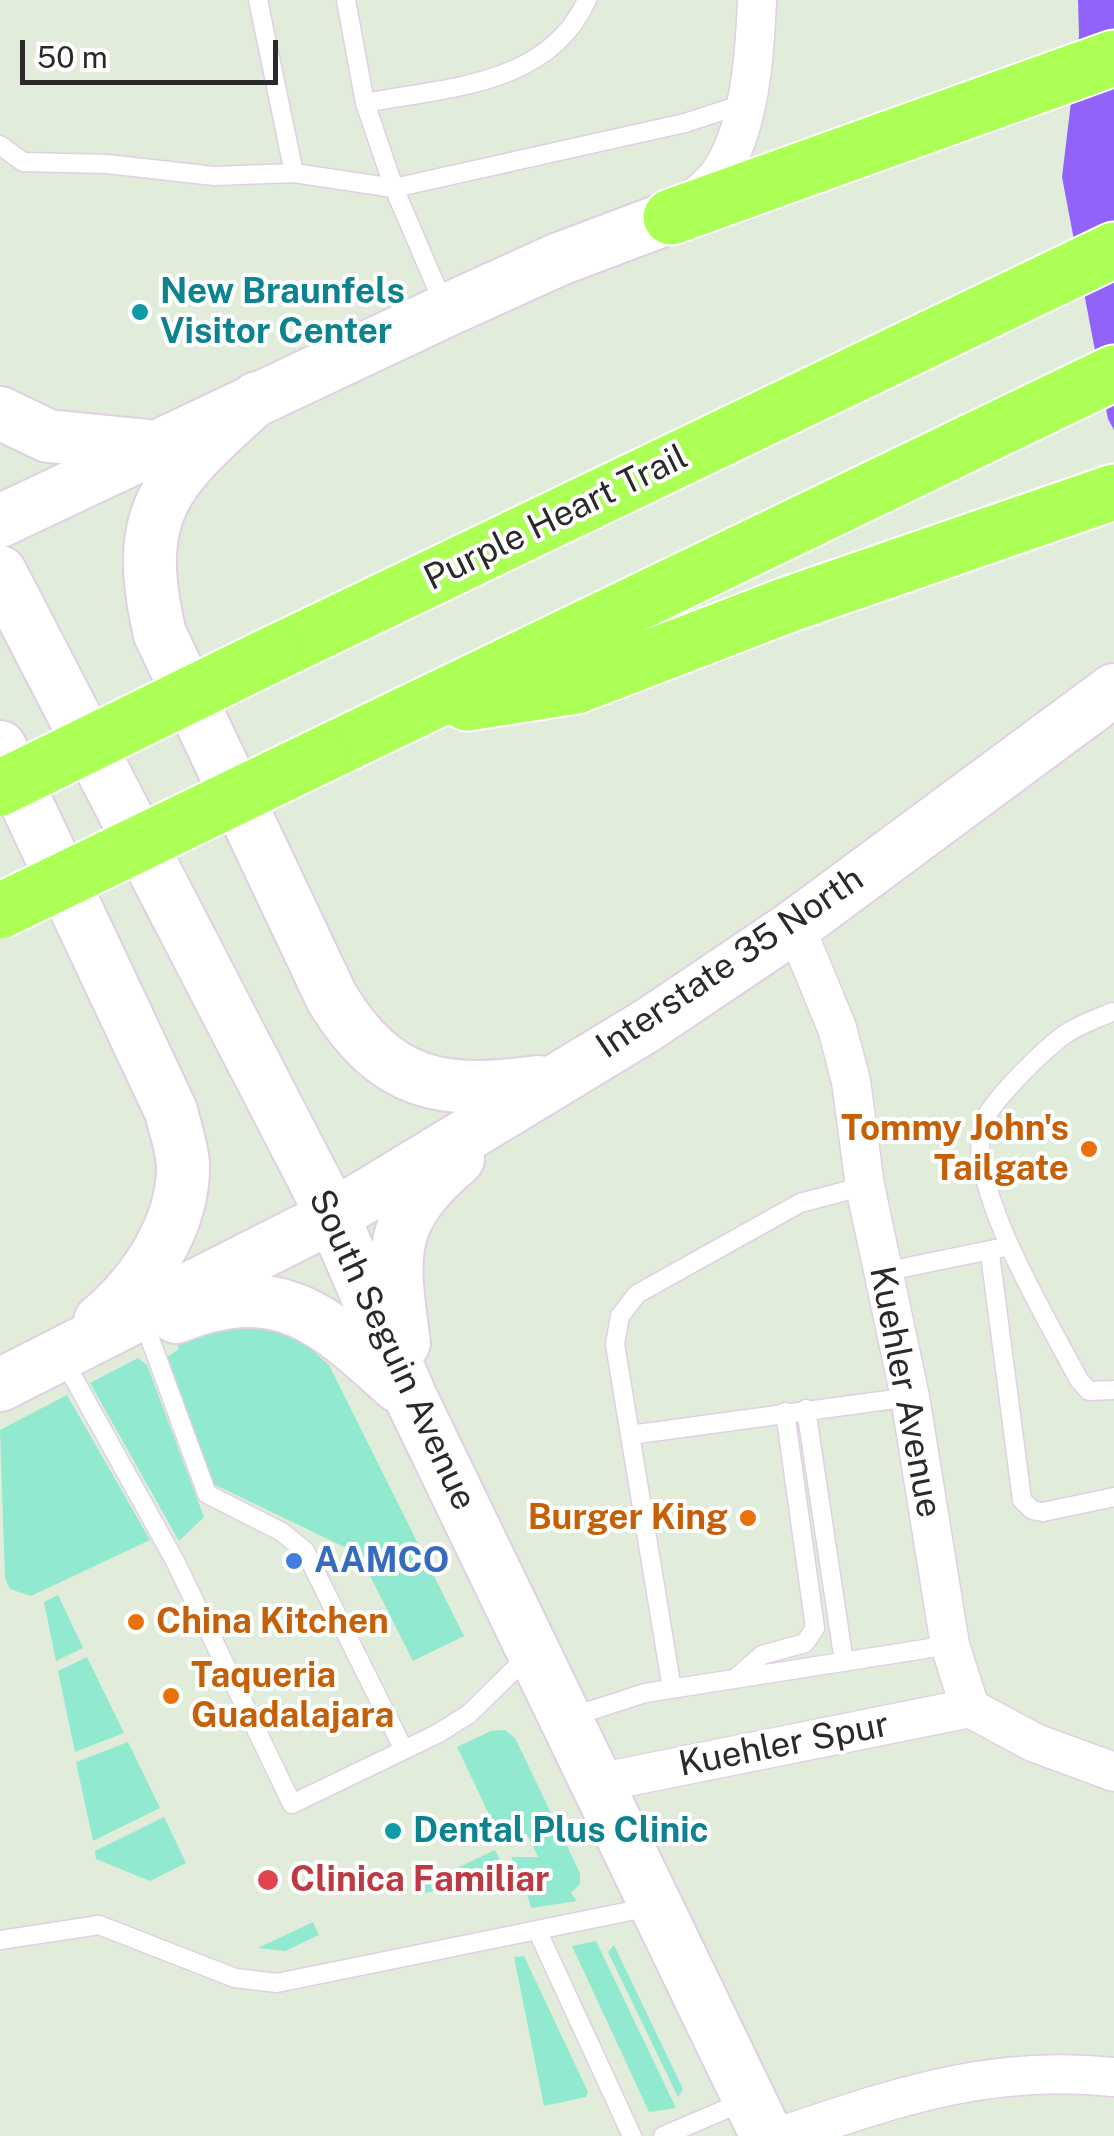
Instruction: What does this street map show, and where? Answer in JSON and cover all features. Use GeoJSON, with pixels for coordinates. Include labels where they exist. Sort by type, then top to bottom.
{"type":"FeatureCollection","features":[{"type":"Feature","properties":{"kind":"highway"},"geometry":{"type":"LineString","coordinates":[[671,218],[1114,58]]}},
{"type":"Feature","properties":{"kind":"highway","name":"Purple Heart Trail"},"geometry":{"type":"LineString","coordinates":[[0,788],[1114,250]]}},
{"type":"Feature","properties":{"kind":"highway"},"geometry":{"type":"LineString","coordinates":[[0,910],[1114,373]]}},
{"type":"Feature","properties":{"kind":"highway"},"geometry":{"type":"LineString","coordinates":[[408,713],[576,686],[1114,492]]}},
{"type":"Feature","properties":{"kind":"main road"},"geometry":{"type":"LineString","coordinates":[[0,520],[556,260],[671,218]]}},
{"type":"Feature","properties":{"kind":"main road"},"geometry":{"type":"LineString","coordinates":[[257,398],[178,473],[158,502],[148,548],[149,588],[160,634],[332,998],[356,1036],[408,1073],[442,1087],[475,1090],[550,1081]]}},
{"type":"Feature","properties":{"kind":"main road"},"geometry":{"type":"LineString","coordinates":[[0,413],[48,436],[155,447]]}},
{"type":"Feature","properties":{"kind":"main road","name":"South Seguin Avenue"},"geometry":{"type":"LineString","coordinates":[[0,572],[333,1216],[412,1398],[532,1652],[766,2124]]}},
{"type":"Feature","properties":{"kind":"main road","name":"Interstate 35 North"},"geometry":{"type":"LineString","coordinates":[[60,1354],[333,1216],[648,1025],[795,926],[1114,690]]}},
{"type":"Feature","properties":{"kind":"main road"},"geometry":{"type":"LineString","coordinates":[[0,746],[171,1111],[183,1160],[174,1221],[150,1262],[120,1304],[60,1354]]}},
{"type":"Feature","properties":{"kind":"main road"},"geometry":{"type":"LineString","coordinates":[[412,1398],[396,1284],[402,1223],[412,1204],[445,1170],[550,1081]]}},
{"type":"Feature","properties":{"kind":"main road"},"geometry":{"type":"LineString","coordinates":[[0,1385],[60,1354],[230,1302],[270,1302],[326,1322],[412,1398]]}},
{"type":"Feature","properties":{"kind":"street"},"geometry":{"type":"LineString","coordinates":[[671,218],[718,176],[738,140],[755,56],[758,0]]}},
{"type":"Feature","properties":{"kind":"street","name":"Kuehler Avenue"},"geometry":{"type":"LineString","coordinates":[[795,926],[842,1046],[851,1081],[865,1186],[910,1397],[950,1645],[970,1708]]}},
{"type":"Feature","properties":{"kind":"street"},"geometry":{"type":"LineString","coordinates":[[970,1708],[1035,1744],[1114,1772]]}},
{"type":"Feature","properties":{"kind":"street","name":"Kuehler Spur"},"geometry":{"type":"LineString","coordinates":[[596,1783],[970,1708]]}},
{"type":"Feature","properties":{"kind":"street"},"geometry":{"type":"LineString","coordinates":[[766,2124],[962,2080],[1056,2072],[1114,2077]]}},
{"type":"Feature","properties":{"kind":"lane"},"geometry":{"type":"LineString","coordinates":[[258,0],[294,173]]}},
{"type":"Feature","properties":{"kind":"lane"},"geometry":{"type":"LineString","coordinates":[[346,0],[366,103],[394,188],[446,310]]}},
{"type":"Feature","properties":{"kind":"lane"},"geometry":{"type":"LineString","coordinates":[[366,103],[503,76],[552,51],[578,20],[587,0]]}},
{"type":"Feature","properties":{"kind":"lane"},"geometry":{"type":"LineString","coordinates":[[0,144],[22,162],[106,164],[214,176],[294,173],[394,188],[685,123],[743,104]]}},
{"type":"Feature","properties":{"kind":"lane"},"geometry":{"type":"LineString","coordinates":[[1112,1012],[1060,1038],[985,1118],[980,1138],[984,1178],[1010,1244],[1078,1380],[1089,1391],[1114,1390]]}},
{"type":"Feature","properties":{"kind":"lane"},"geometry":{"type":"LineString","coordinates":[[672,1689],[614,1334],[630,1301],[800,1203],[865,1186]]}},
{"type":"Feature","properties":{"kind":"lane"},"geometry":{"type":"LineString","coordinates":[[883,1272],[990,1254],[1010,1244]]}},
{"type":"Feature","properties":{"kind":"lane"},"geometry":{"type":"LineString","coordinates":[[990,1254],[1022,1500],[1037,1512],[1114,1498]]}},
{"type":"Feature","properties":{"kind":"lane"},"geometry":{"type":"LineString","coordinates":[[146,1328],[207,1494],[282,1532],[305,1551],[404,1750]]}},
{"type":"Feature","properties":{"kind":"lane"},"geometry":{"type":"LineString","coordinates":[[60,1354],[175,1562],[292,1804],[469,1714],[532,1652]]}},
{"type":"Feature","properties":{"kind":"lane"},"geometry":{"type":"LineString","coordinates":[[630,1434],[910,1397]]}},
{"type":"Feature","properties":{"kind":"lane"},"geometry":{"type":"LineString","coordinates":[[806,1409],[844,1662]]}},
{"type":"Feature","properties":{"kind":"lane"},"geometry":{"type":"LineString","coordinates":[[732,1681],[762,1655],[805,1643],[815,1628],[786,1412]]}},
{"type":"Feature","properties":{"kind":"lane"},"geometry":{"type":"LineString","coordinates":[[565,1718],[631,1696],[950,1645]]}},
{"type":"Feature","properties":{"kind":"lane"},"geometry":{"type":"LineString","coordinates":[[0,1940],[98,1925],[235,1978],[265,1983],[655,1906]]}},
{"type":"Feature","properties":{"kind":"lane"},"geometry":{"type":"LineString","coordinates":[[536,1930],[632,2136]]}},
{"type":"Feature","properties":{"kind":"lane"},"geometry":{"type":"LineString","coordinates":[[663,2136],[766,2124]]}},
{"type":"Feature","properties":{"kind":"shaded area"},"geometry":{"type":"Polygon","coordinates":[[[1078,0],[1114,0],[1114,430],[1108,419],[1062,177],[1079,35],[1078,0]]]}},
{"type":"Feature","properties":{"kind":"shaded area"},"geometry":{"type":"Polygon","coordinates":[[[236,1317],[298,1338],[329,1365],[464,1636],[413,1661],[359,1554],[209,1482],[166,1358],[179,1349],[174,1338],[236,1317]]]}},
{"type":"Feature","properties":{"kind":"shaded area"},"geometry":{"type":"Polygon","coordinates":[[[138,1358],[147,1365],[204,1517],[179,1541],[90,1383],[138,1358]]]}},
{"type":"Feature","properties":{"kind":"shaded area"},"geometry":{"type":"Polygon","coordinates":[[[67,1395],[150,1540],[31,1596],[10,1589],[5,1578],[0,1430],[67,1395]]]}},
{"type":"Feature","properties":{"kind":"shaded area"},"geometry":{"type":"Polygon","coordinates":[[[58,1595],[83,1648],[56,1661],[44,1602],[58,1595]]]}},
{"type":"Feature","properties":{"kind":"shaded area"},"geometry":{"type":"Polygon","coordinates":[[[87,1657],[124,1733],[75,1752],[58,1671],[87,1657]]]}},
{"type":"Feature","properties":{"kind":"shaded area"},"geometry":{"type":"Polygon","coordinates":[[[505,1730],[515,1738],[580,1873],[580,1884],[571,1893],[577,1901],[531,1908],[511,1857],[538,1857],[527,1834],[497,1831],[457,1747],[491,1731],[505,1730]]]}},
{"type":"Feature","properties":{"kind":"shaded area"},"geometry":{"type":"Polygon","coordinates":[[[128,1742],[160,1808],[93,1841],[76,1762],[128,1742]]]}},
{"type":"Feature","properties":{"kind":"shaded area"},"geometry":{"type":"Polygon","coordinates":[[[164,1817],[186,1863],[150,1881],[96,1859],[95,1851],[164,1817]]]}},
{"type":"Feature","properties":{"kind":"shaded area"},"geometry":{"type":"Polygon","coordinates":[[[495,1850],[508,1876],[420,1894],[417,1887],[495,1850]]]}},
{"type":"Feature","properties":{"kind":"shaded area"},"geometry":{"type":"Polygon","coordinates":[[[313,1922],[319,1935],[285,1951],[258,1948],[313,1922]]]}},
{"type":"Feature","properties":{"kind":"shaded area"},"geometry":{"type":"Polygon","coordinates":[[[596,1941],[676,2108],[649,2112],[572,1946],[596,1941]]]}},
{"type":"Feature","properties":{"kind":"shaded area"},"geometry":{"type":"Polygon","coordinates":[[[614,1945],[683,2089],[678,2097],[608,1952],[614,1945]]]}},
{"type":"Feature","properties":{"kind":"shaded area"},"geometry":{"type":"Polygon","coordinates":[[[524,1956],[588,2092],[586,2097],[544,2106],[514,1957],[524,1956]]]}},
{"type":"Feature","properties":{"kind":"place","name":"New Braunfels Visitor Center"},"geometry":{"type":"Point","coordinates":[140,312]}},
{"type":"Feature","properties":{"kind":"place","name":"Tommy John's Tailgate"},"geometry":{"type":"Point","coordinates":[1089,1149]}},
{"type":"Feature","properties":{"kind":"place","name":"Burger King"},"geometry":{"type":"Point","coordinates":[748,1518]}},
{"type":"Feature","properties":{"kind":"place","name":"AAMCO"},"geometry":{"type":"Point","coordinates":[294,1561]}},
{"type":"Feature","properties":{"kind":"place","name":"China Kitchen"},"geometry":{"type":"Point","coordinates":[136,1622]}},
{"type":"Feature","properties":{"kind":"place","name":"Taqueria Guadalajara"},"geometry":{"type":"Point","coordinates":[171,1696]}},
{"type":"Feature","properties":{"kind":"place","name":"Dental Plus Clinic"},"geometry":{"type":"Point","coordinates":[393,1831]}},
{"type":"Feature","properties":{"kind":"place","name":"Clinica Familiar"},"geometry":{"type":"Point","coordinates":[268,1880]}}]}
